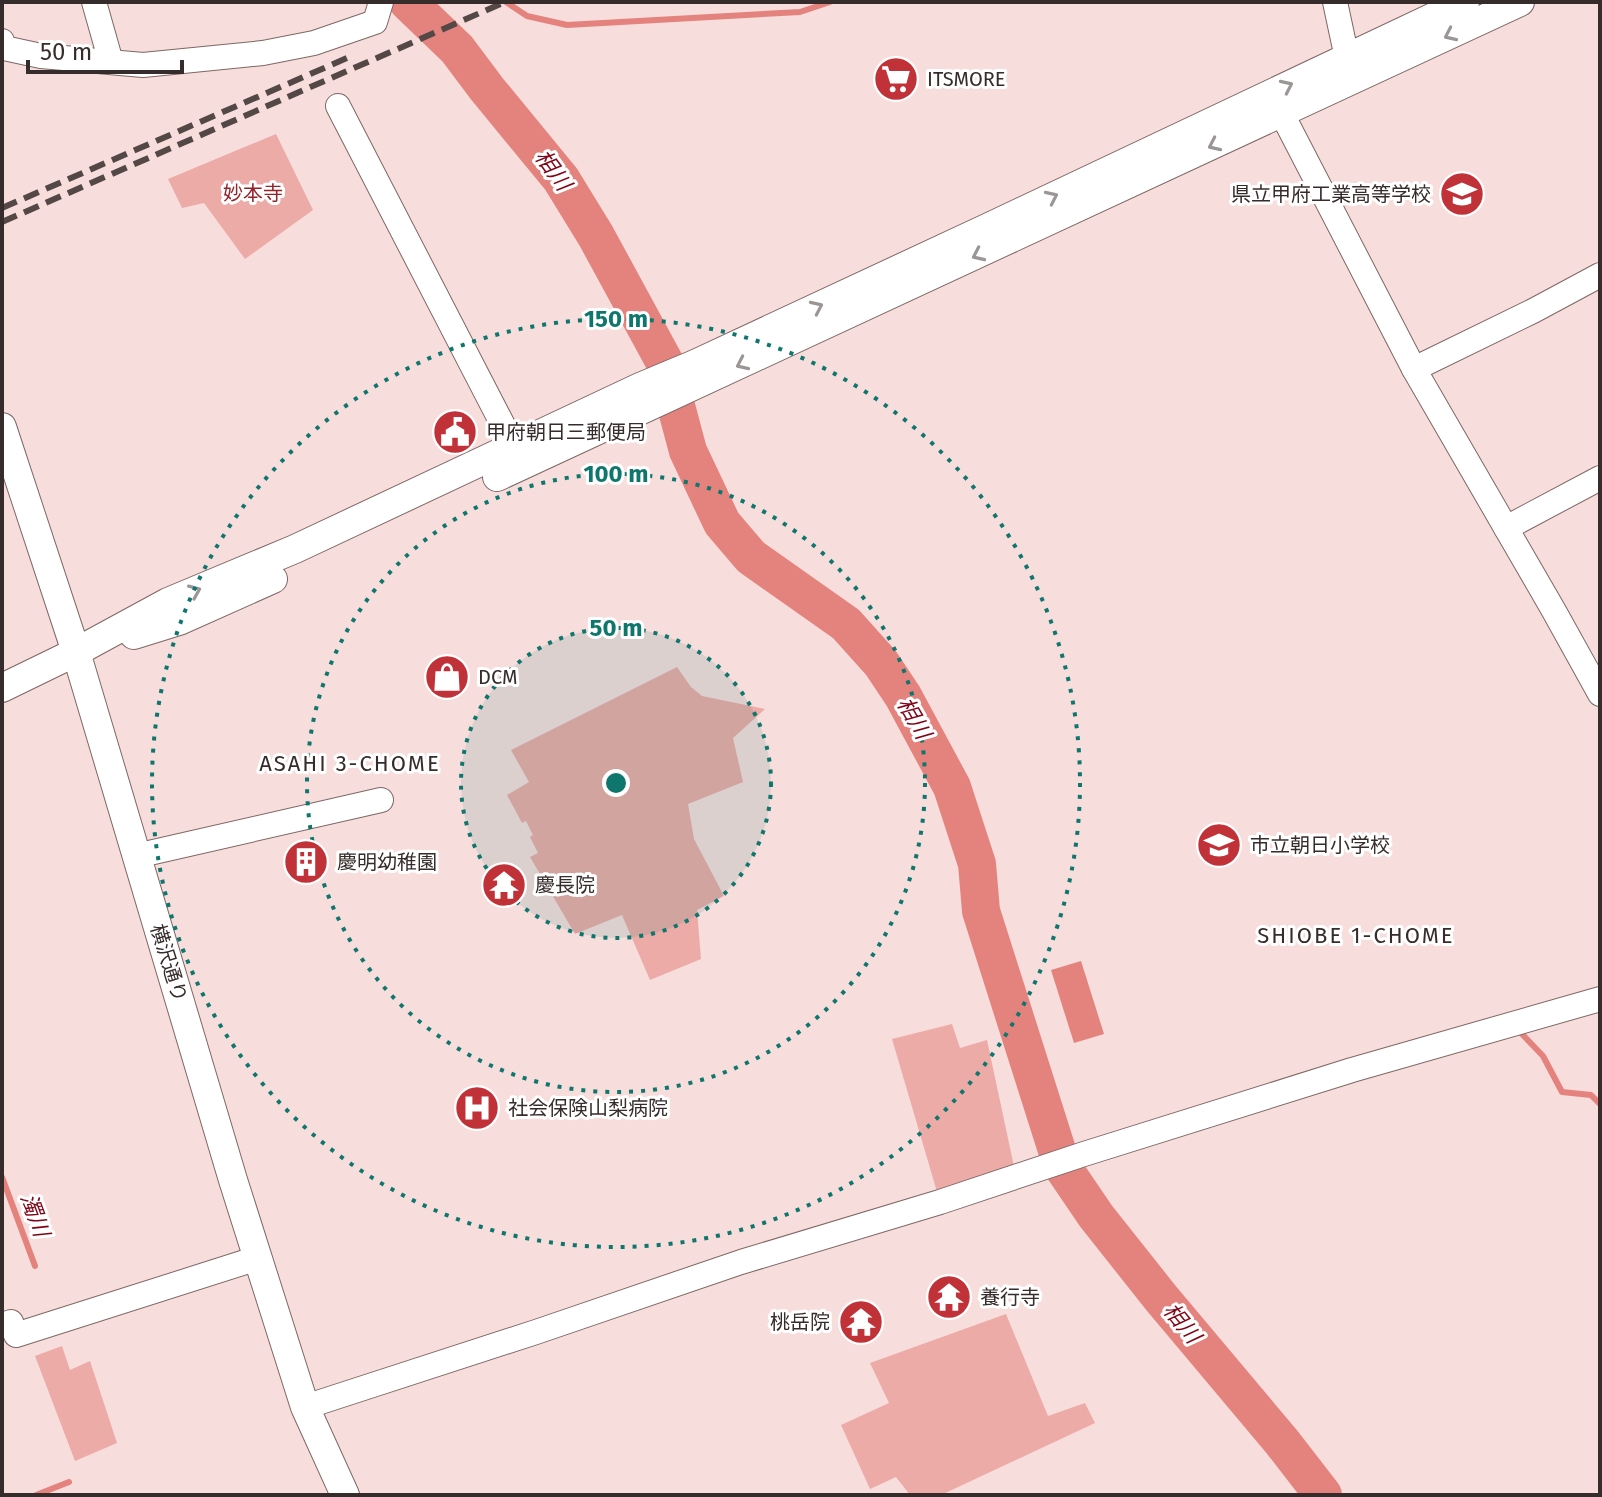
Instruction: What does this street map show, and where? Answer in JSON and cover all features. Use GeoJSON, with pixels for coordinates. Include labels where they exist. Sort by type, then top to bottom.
{"type":"FeatureCollection","features":[{"type":"Feature","properties":{"kind":"street"},"geometry":{"type":"LineString","coordinates":[[94,2],[111,62]]}},
{"type":"Feature","properties":{"kind":"street"},"geometry":{"type":"LineString","coordinates":[[2,41],[4,48],[41,56],[143,65],[263,53],[314,43],[375,22],[381,2]]}},
{"type":"Feature","properties":{"kind":"street"},"geometry":{"type":"LineString","coordinates":[[1335,2],[1347,58]]}},
{"type":"Feature","properties":{"kind":"street"},"geometry":{"type":"LineString","coordinates":[[699,373],[1465,2]]}},
{"type":"Feature","properties":{"kind":"street"},"geometry":{"type":"LineString","coordinates":[[2,688],[168,602],[519,456],[1282,114],[1520,2]]}},
{"type":"Feature","properties":{"kind":"street"},"geometry":{"type":"LineString","coordinates":[[338,106],[519,456]]}},
{"type":"Feature","properties":{"kind":"street"},"geometry":{"type":"LineString","coordinates":[[1282,114],[1414,369],[1600,694]]}},
{"type":"Feature","properties":{"kind":"street"},"geometry":{"type":"LineString","coordinates":[[1414,369],[1600,275]]}},
{"type":"Feature","properties":{"kind":"street","name":"横沢通り"},"geometry":{"type":"LineString","coordinates":[[3,432],[76,652],[305,1407],[345,1495]]}},
{"type":"Feature","properties":{"kind":"street"},"geometry":{"type":"LineString","coordinates":[[1506,528],[1600,478]]}},
{"type":"Feature","properties":{"kind":"street"},"geometry":{"type":"LineString","coordinates":[[136,856],[381,800]]}},
{"type":"Feature","properties":{"kind":"street"},"geometry":{"type":"LineString","coordinates":[[305,1407],[741,1262],[940,1202],[1352,1070],[1600,999]]}},
{"type":"Feature","properties":{"kind":"street"},"geometry":{"type":"LineString","coordinates":[[2,1325],[11,1322],[16,1335],[258,1258]]}},
{"type":"Feature","properties":{"kind":"green space","name":"妙本寺"},"geometry":{"type":"Polygon","coordinates":[[[276,134],[313,210],[245,259],[204,203],[182,208],[168,179],[276,134]]]}},
{"type":"Feature","properties":{"kind":"green space"},"geometry":{"type":"Polygon","coordinates":[[[677,667],[691,687],[702,696],[765,709],[733,738],[743,782],[688,804],[694,839],[724,896],[697,910],[701,959],[650,980],[622,915],[575,934],[530,857],[538,853],[530,837],[533,835],[526,821],[522,823],[507,795],[529,782],[511,750],[677,667]]]}},
{"type":"Feature","properties":{"kind":"green space"},"geometry":{"type":"Polygon","coordinates":[[[952,1024],[960,1048],[987,1040],[1016,1176],[940,1202],[892,1039],[952,1024]]]}},
{"type":"Feature","properties":{"kind":"green space"},"geometry":{"type":"Polygon","coordinates":[[[1006,1314],[1048,1416],[1085,1403],[1095,1423],[941,1495],[910,1495],[896,1477],[870,1489],[841,1425],[889,1403],[870,1363],[1006,1314]]]}},
{"type":"Feature","properties":{"kind":"green space"},"geometry":{"type":"Polygon","coordinates":[[[62,1346],[70,1370],[90,1361],[117,1443],[75,1461],[35,1356],[62,1346]]]}},
{"type":"Feature","properties":{"kind":"shaded area"},"geometry":{"type":"Polygon","coordinates":[[[1081,961],[1104,1034],[1074,1043],[1051,970],[1081,961]]]}},
{"type":"Feature","properties":{"kind":"waterway","name":"相川"},"geometry":{"type":"LineString","coordinates":[[408,2],[457,49],[561,179],[596,236],[664,361],[688,451],[722,523],[751,557],[846,624],[881,663],[903,696],[952,787],[977,864],[981,911],[1062,1166],[1096,1216],[1161,1298],[1323,1495]]}},
{"type":"Feature","properties":{"kind":"waterway"},"geometry":{"type":"LineString","coordinates":[[506,2],[527,16],[567,25],[800,12],[830,2]]}},
{"type":"Feature","properties":{"kind":"waterway"},"geometry":{"type":"LineString","coordinates":[[1521,1033],[1543,1056],[1562,1092],[1591,1095],[1600,1104]]}},
{"type":"Feature","properties":{"kind":"waterway","name":"濁川"},"geometry":{"type":"LineString","coordinates":[[2,1177],[35,1266]]}},
{"type":"Feature","properties":{"kind":"waterway"},"geometry":{"type":"LineString","coordinates":[[36,1495],[69,1482]]}},
{"type":"Feature","properties":{"kind":"railway"},"geometry":{"type":"LineString","coordinates":[[2,222],[505,2]]}},
{"type":"Feature","properties":{"kind":"railway"},"geometry":{"type":"LineString","coordinates":[[2,208],[354,55]]}},
{"type":"Feature","properties":{"kind":"place","name":"ITSMORE"},"geometry":{"type":"Point","coordinates":[896,79]}},
{"type":"Feature","properties":{"kind":"place","name":"県立甲府工業高等学校"},"geometry":{"type":"Point","coordinates":[1462,194]}},
{"type":"Feature","properties":{"kind":"place","name":"甲府朝日三郵便局"},"geometry":{"type":"Point","coordinates":[455,432]}},
{"type":"Feature","properties":{"kind":"place","name":"DCM"},"geometry":{"type":"Point","coordinates":[447,677]}},
{"type":"Feature","properties":{"kind":"place","name":"市立朝日小学校"},"geometry":{"type":"Point","coordinates":[1219,845]}},
{"type":"Feature","properties":{"kind":"place","name":"慶明幼稚園"},"geometry":{"type":"Point","coordinates":[306,862]}},
{"type":"Feature","properties":{"kind":"place","name":"慶長院"},"geometry":{"type":"Point","coordinates":[504,885]}},
{"type":"Feature","properties":{"kind":"place","name":"社会保険山梨病院"},"geometry":{"type":"Point","coordinates":[477,1108]}},
{"type":"Feature","properties":{"kind":"place","name":"養行寺"},"geometry":{"type":"Point","coordinates":[949,1297]}},
{"type":"Feature","properties":{"kind":"place","name":"桃岳院"},"geometry":{"type":"Point","coordinates":[861,1322]}},
{"type":"Feature","properties":{"kind":"district","name":"ASAHI 3-CHOME"},"geometry":{"type":"Point","coordinates":[350,763]}},
{"type":"Feature","properties":{"kind":"district","name":"SHIOBE 1-CHOME"},"geometry":{"type":"Point","coordinates":[1356,935]}}]}
